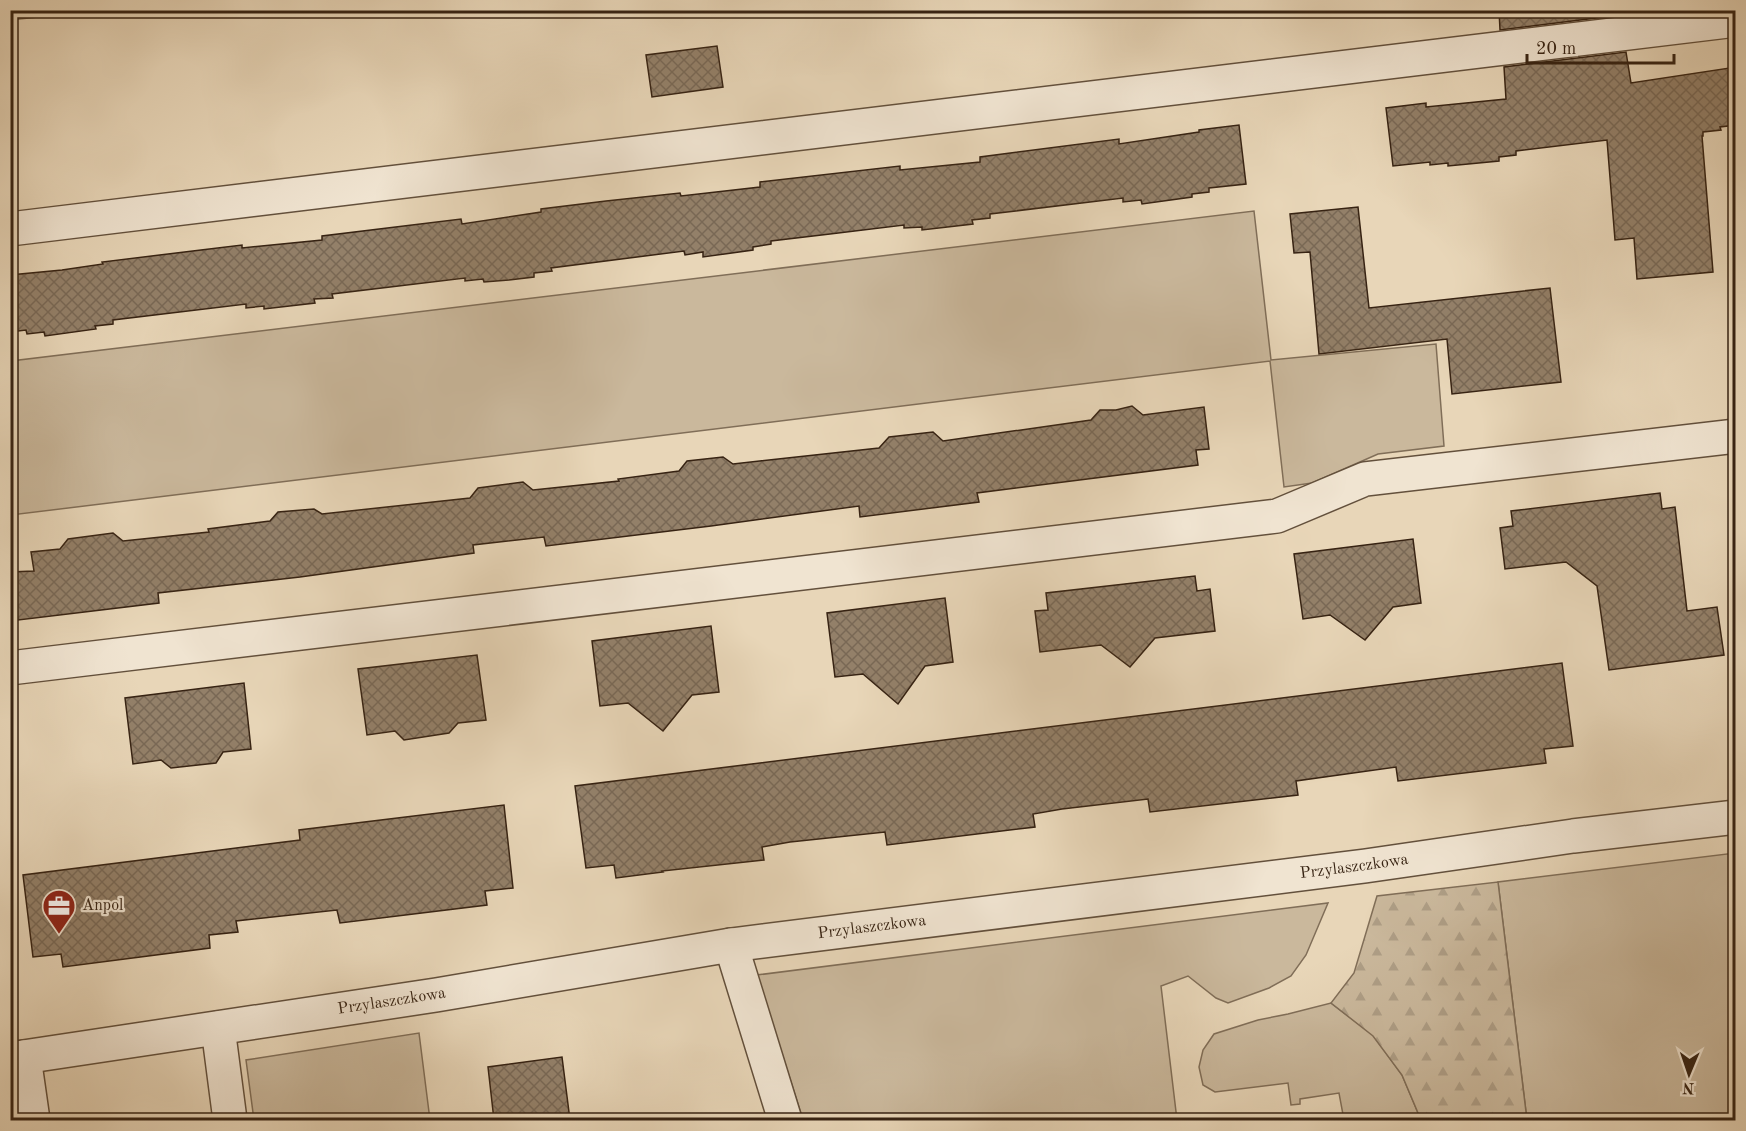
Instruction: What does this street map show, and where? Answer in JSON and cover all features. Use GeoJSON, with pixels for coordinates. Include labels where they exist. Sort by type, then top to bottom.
{"type":"FeatureCollection","features":[{"type":"Feature","properties":{"kind":"street"},"geometry":{"type":"LineString","coordinates":[[10,229],[1736,20]]}},
{"type":"Feature","properties":{"kind":"street"},"geometry":{"type":"LineString","coordinates":[[10,668],[1277,516],[1365,478],[1736,436]]}},
{"type":"Feature","properties":{"kind":"street","name":"Przylaszczkowa"},"geometry":{"type":"LineString","coordinates":[[17,1058],[436,994],[732,945],[1736,817]]}},
{"type":"Feature","properties":{"kind":"street"},"geometry":{"type":"LineString","coordinates":[[732,945],[785,1120]]}},
{"type":"Feature","properties":{"kind":"street"},"geometry":{"type":"LineString","coordinates":[[218,1028],[230,1120]]}},
{"type":"Feature","properties":{"kind":"street"},"geometry":{"type":"LineString","coordinates":[[17,1058],[33,1120]]}},
{"type":"Feature","properties":{"kind":"green space"},"geometry":{"type":"Polygon","coordinates":[[[11,10],[93,10],[93,11],[11,20],[11,10]]]}},
{"type":"Feature","properties":{"kind":"green space"},"geometry":{"type":"Polygon","coordinates":[[[1254,211],[1271,360],[1436,344],[1444,446],[1378,454],[1312,483],[1284,487],[1270,361],[11,515],[11,361],[1254,211]]]}},
{"type":"Feature","properties":{"kind":"green space"},"geometry":{"type":"Polygon","coordinates":[[[1735,853],[1735,1120],[1527,1120],[1498,882],[1735,853]]]}},
{"type":"Feature","properties":{"kind":"green space"},"geometry":{"type":"Polygon","coordinates":[[[1498,882],[1527,1120],[1421,1120],[1402,1075],[1373,1036],[1331,1003],[1354,973],[1377,896],[1498,882]]]}},
{"type":"Feature","properties":{"kind":"green space"},"geometry":{"type":"Polygon","coordinates":[[[1328,903],[1306,955],[1291,976],[1269,988],[1228,1003],[1216,998],[1188,976],[1161,986],[1177,1120],[803,1120],[757,975],[1328,903]]]}},
{"type":"Feature","properties":{"kind":"green space"},"geometry":{"type":"Polygon","coordinates":[[[1331,1003],[1373,1035],[1402,1075],[1421,1120],[1344,1120],[1339,1093],[1300,1099],[1300,1104],[1291,1105],[1288,1083],[1215,1092],[1203,1085],[1199,1067],[1203,1050],[1214,1034],[1258,1020],[1331,1003]]]}},
{"type":"Feature","properties":{"kind":"green space"},"geometry":{"type":"Polygon","coordinates":[[[419,1033],[430,1120],[254,1120],[246,1060],[419,1033]]]}},
{"type":"Feature","properties":{"kind":"building"},"geometry":{"type":"Polygon","coordinates":[[[1499,10],[1619,10],[1620,15],[1500,30],[1499,10]]]}},
{"type":"Feature","properties":{"kind":"building"},"geometry":{"type":"Polygon","coordinates":[[[717,46],[723,87],[652,97],[646,55],[717,46]]]}},
{"type":"Feature","properties":{"kind":"building"},"geometry":{"type":"Polygon","coordinates":[[[1626,52],[1631,83],[1736,67],[1736,125],[1703,132],[1702,136],[1713,272],[1637,279],[1634,238],[1615,240],[1607,140],[1516,151],[1516,155],[1499,157],[1499,161],[1448,166],[1448,163],[1430,165],[1430,162],[1393,166],[1386,108],[1426,103],[1426,107],[1506,99],[1504,67],[1626,52]]]}},
{"type":"Feature","properties":{"kind":"building"},"geometry":{"type":"Polygon","coordinates":[[[1239,125],[1246,184],[1209,188],[1209,192],[1192,194],[1192,197],[1142,204],[1141,200],[1123,202],[1123,198],[990,214],[990,218],[972,220],[973,224],[922,230],[922,227],[904,228],[904,225],[771,241],[771,244],[753,247],[753,250],[703,257],[703,252],[685,255],[684,251],[551,268],[552,271],[534,273],[534,277],[484,282],[483,279],[465,281],[465,278],[332,294],[333,298],[314,299],[315,303],[264,309],[264,306],[246,308],[246,304],[113,320],[113,324],[95,326],[96,329],[45,336],[44,332],[27,334],[26,330],[10,332],[10,275],[242,245],[242,248],[322,240],[322,236],[461,219],[462,224],[541,212],[541,209],[680,193],[681,196],[760,187],[760,182],[900,166],[900,170],[980,162],[980,157],[1119,139],[1119,144],[1239,125]]]}},
{"type":"Feature","properties":{"kind":"building"},"geometry":{"type":"Polygon","coordinates":[[[1358,207],[1369,308],[1550,288],[1561,382],[1452,394],[1447,339],[1319,354],[1310,252],[1294,253],[1290,214],[1358,207]]]}},
{"type":"Feature","properties":{"kind":"building"},"geometry":{"type":"Polygon","coordinates":[[[1132,406],[1143,415],[1204,407],[1209,449],[1196,450],[1198,465],[977,493],[979,502],[860,517],[859,506],[546,546],[544,537],[473,545],[474,553],[300,577],[158,593],[159,603],[10,621],[10,572],[34,571],[31,552],[60,549],[68,539],[113,533],[123,541],[209,532],[208,529],[270,521],[278,512],[314,509],[322,514],[470,498],[478,488],[523,482],[533,490],[619,481],[618,479],[679,471],[687,461],[723,457],[733,464],[879,448],[889,437],[933,432],[943,441],[1091,420],[1100,410],[1116,410],[1132,406]]]}},
{"type":"Feature","properties":{"kind":"building"},"geometry":{"type":"Polygon","coordinates":[[[1660,493],[1662,509],[1675,507],[1687,611],[1717,607],[1724,655],[1609,670],[1597,586],[1566,562],[1505,569],[1500,528],[1513,526],[1511,511],[1660,493]]]}},
{"type":"Feature","properties":{"kind":"building"},"geometry":{"type":"Polygon","coordinates":[[[1413,539],[1421,603],[1393,607],[1365,640],[1330,615],[1303,619],[1294,554],[1413,539]]]}},
{"type":"Feature","properties":{"kind":"building"},"geometry":{"type":"Polygon","coordinates":[[[1195,576],[1197,591],[1210,589],[1215,631],[1155,638],[1130,667],[1101,645],[1040,652],[1035,611],[1048,610],[1046,593],[1195,576]]]}},
{"type":"Feature","properties":{"kind":"building"},"geometry":{"type":"Polygon","coordinates":[[[945,598],[953,662],[925,666],[898,704],[863,674],[835,677],[827,613],[945,598]]]}},
{"type":"Feature","properties":{"kind":"building"},"geometry":{"type":"Polygon","coordinates":[[[711,626],[719,692],[692,695],[663,731],[628,703],[600,706],[592,641],[711,626]]]}},
{"type":"Feature","properties":{"kind":"building"},"geometry":{"type":"Polygon","coordinates":[[[477,655],[486,720],[458,723],[449,733],[404,740],[395,731],[367,735],[358,669],[477,655]]]}},
{"type":"Feature","properties":{"kind":"building"},"geometry":{"type":"Polygon","coordinates":[[[1562,663],[1573,746],[1544,749],[1546,763],[1398,781],[1396,767],[1296,781],[1298,795],[1150,812],[1148,799],[1062,809],[1033,814],[1035,827],[887,845],[885,832],[790,842],[762,847],[764,860],[616,878],[614,865],[586,868],[575,786],[1562,663]]]}},
{"type":"Feature","properties":{"kind":"building"},"geometry":{"type":"Polygon","coordinates":[[[244,683],[251,749],[223,752],[216,763],[171,768],[161,760],[133,764],[125,698],[244,683]]]}},
{"type":"Feature","properties":{"kind":"building"},"geometry":{"type":"Polygon","coordinates":[[[504,805],[513,888],[485,891],[487,905],[340,923],[337,910],[236,921],[238,932],[209,935],[210,948],[63,967],[61,954],[33,957],[23,875],[300,840],[299,830],[504,805]]]}},
{"type":"Feature","properties":{"kind":"building"},"geometry":{"type":"Polygon","coordinates":[[[562,1057],[570,1120],[494,1120],[488,1067],[562,1057]]]}},
{"type":"Feature","properties":{"kind":"place","name":"Anpol"},"geometry":{"type":"Point","coordinates":[59,935]}}]}
